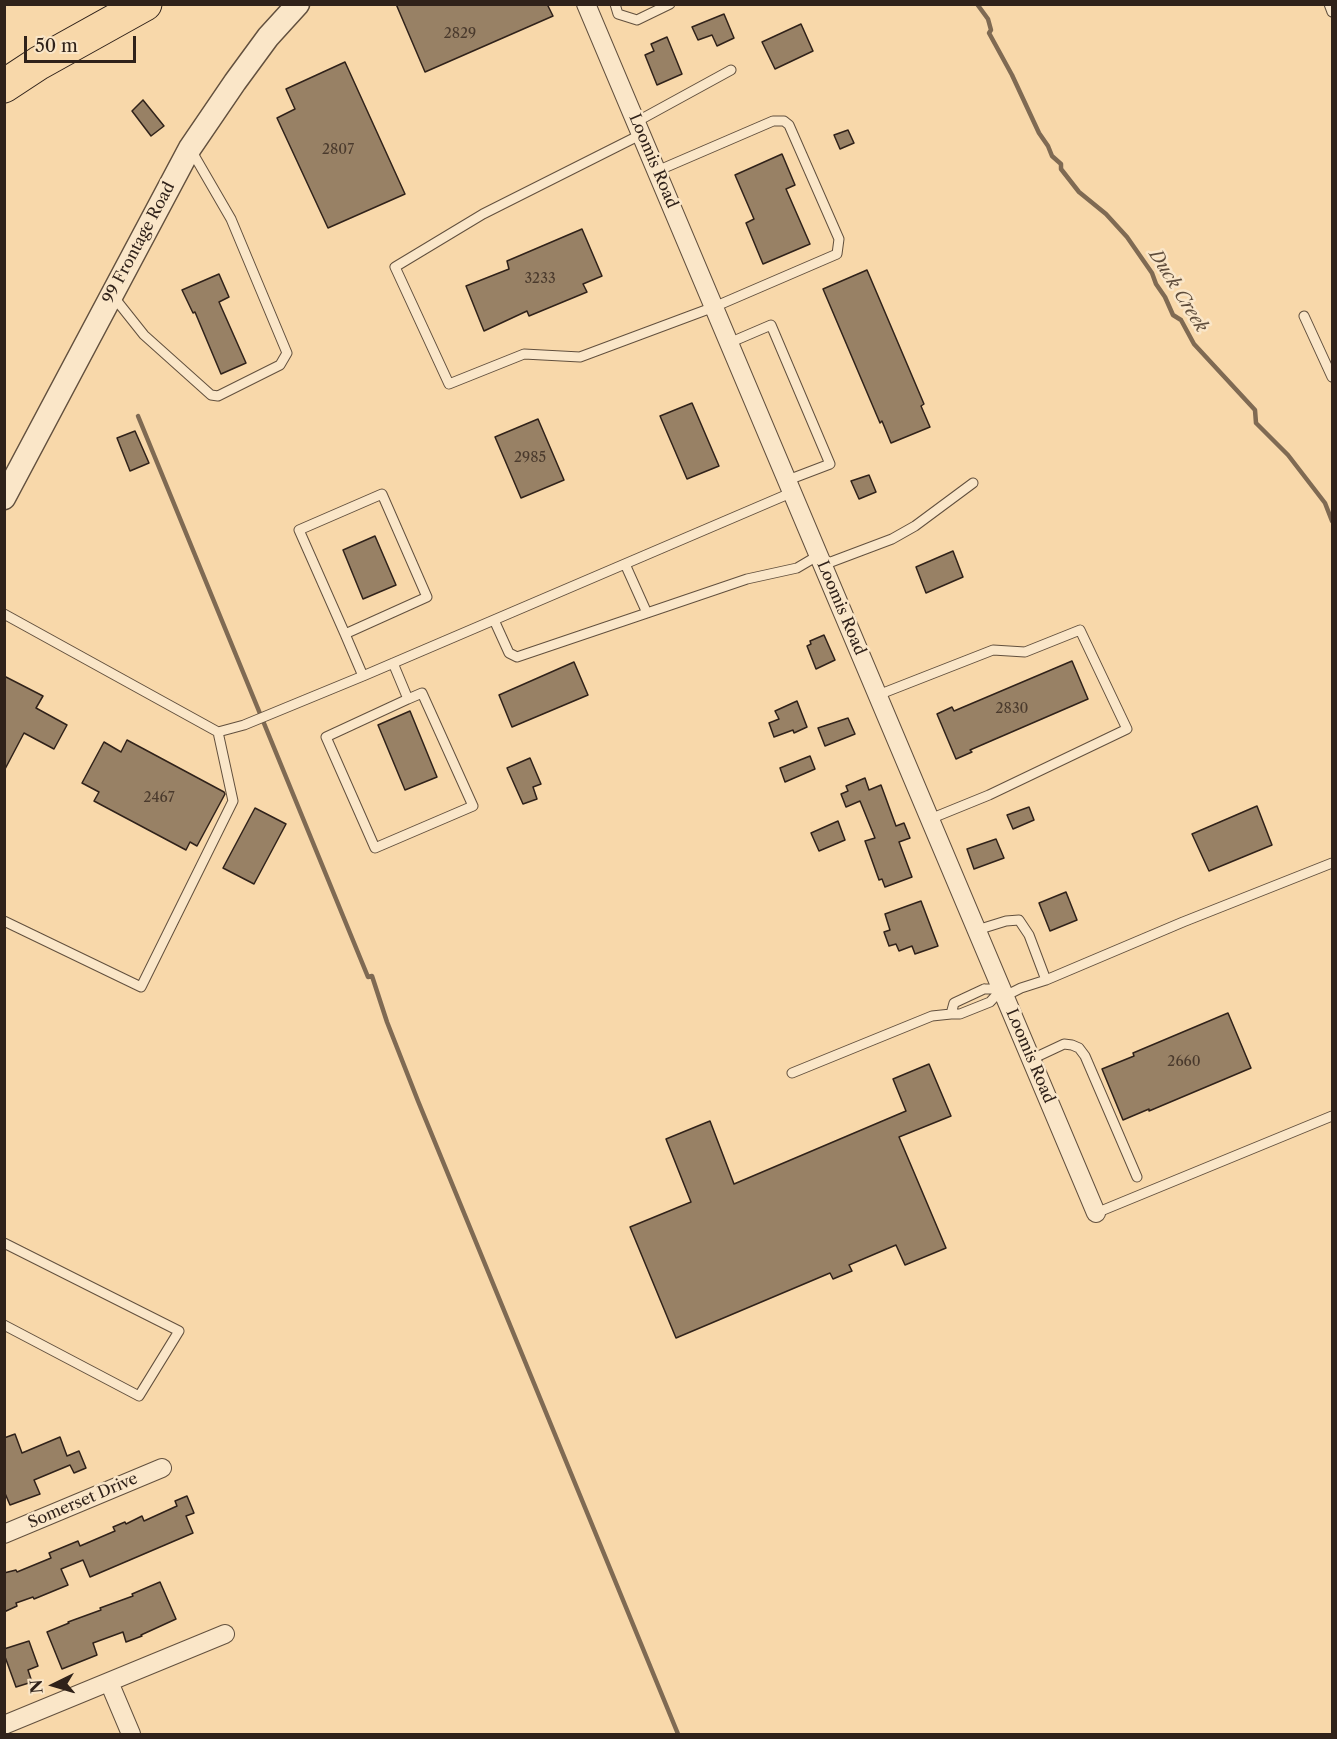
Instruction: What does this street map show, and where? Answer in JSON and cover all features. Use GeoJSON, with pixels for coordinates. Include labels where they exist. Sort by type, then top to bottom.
{"type":"FeatureCollection","features":[{"type":"Feature","properties":{"kind":"highway"},"geometry":{"type":"LineString","coordinates":[[4,86],[39,63],[146,4]]}},
{"type":"Feature","properties":{"kind":"street","name":"99 Frontage Road"},"geometry":{"type":"LineString","coordinates":[[4,498],[190,148],[268,37],[298,4]]}},
{"type":"Feature","properties":{"kind":"street","name":"Loomis Road"},"geometry":{"type":"LineString","coordinates":[[586,4],[1096,1213]]}},
{"type":"Feature","properties":{"kind":"street","name":"Somerset Drive"},"geometry":{"type":"LineString","coordinates":[[4,1534],[162,1468]]}},
{"type":"Feature","properties":{"kind":"street"},"geometry":{"type":"LineString","coordinates":[[4,1725],[225,1634]]}},
{"type":"Feature","properties":{"kind":"street"},"geometry":{"type":"LineString","coordinates":[[109,1682],[131,1734]]}},
{"type":"Feature","properties":{"kind":"lane"},"geometry":{"type":"LineString","coordinates":[[615,4],[618,14],[637,20],[670,4]]}},
{"type":"Feature","properties":{"kind":"lane"},"geometry":{"type":"LineString","coordinates":[[1329,4],[1332,12]]}},
{"type":"Feature","properties":{"kind":"lane"},"geometry":{"type":"LineString","coordinates":[[657,171],[773,121],[784,121],[789,125],[839,239],[837,254],[714,307],[580,357],[524,354],[449,384],[395,267],[483,214],[639,128],[731,70]]}},
{"type":"Feature","properties":{"kind":"lane"},"geometry":{"type":"LineString","coordinates":[[112,295],[144,335],[211,395],[218,396],[280,365],[287,352],[231,219],[190,148]]}},
{"type":"Feature","properties":{"kind":"lane"},"geometry":{"type":"LineString","coordinates":[[1304,316],[1332,377]]}},
{"type":"Feature","properties":{"kind":"lane"},"geometry":{"type":"LineString","coordinates":[[4,614],[218,732],[244,724],[363,676],[625,564],[790,486],[830,464],[771,325],[729,343]]}},
{"type":"Feature","properties":{"kind":"lane"},"geometry":{"type":"LineString","coordinates":[[494,620],[509,653],[517,657],[747,579],[797,568],[892,539],[915,526],[973,483]]}},
{"type":"Feature","properties":{"kind":"lane"},"geometry":{"type":"LineString","coordinates":[[345,634],[427,597],[382,494],[299,530],[363,676]]}},
{"type":"Feature","properties":{"kind":"lane"},"geometry":{"type":"LineString","coordinates":[[625,564],[647,613]]}},
{"type":"Feature","properties":{"kind":"lane"},"geometry":{"type":"LineString","coordinates":[[878,695],[993,650],[1025,652],[1080,630],[1127,729],[988,795],[930,819]]}},
{"type":"Feature","properties":{"kind":"lane"},"geometry":{"type":"LineString","coordinates":[[393,663],[408,699]]}},
{"type":"Feature","properties":{"kind":"lane"},"geometry":{"type":"LineString","coordinates":[[422,693],[473,806],[375,848],[326,737],[408,699],[422,693]]}},
{"type":"Feature","properties":{"kind":"lane"},"geometry":{"type":"LineString","coordinates":[[4,921],[141,987],[233,801],[218,732]]}},
{"type":"Feature","properties":{"kind":"lane"},"geometry":{"type":"LineString","coordinates":[[792,1073],[932,1016],[951,1014],[954,1003],[984,989],[1004,992],[1046,980],[1183,922],[1332,863]]}},
{"type":"Feature","properties":{"kind":"lane"},"geometry":{"type":"LineString","coordinates":[[977,930],[1006,921],[1019,920],[1029,935],[1046,980]]}},
{"type":"Feature","properties":{"kind":"lane"},"geometry":{"type":"LineString","coordinates":[[1032,1059],[1064,1044],[1079,1048],[1085,1056],[1137,1177]]}},
{"type":"Feature","properties":{"kind":"lane"},"geometry":{"type":"LineString","coordinates":[[1096,1213],[1332,1116]]}},
{"type":"Feature","properties":{"kind":"lane"},"geometry":{"type":"LineString","coordinates":[[4,1243],[178,1331],[139,1396],[4,1325]]}},
{"type":"Feature","properties":{"kind":"building"},"geometry":{"type":"Polygon","coordinates":[[[396,4],[547,4],[553,16],[425,72],[396,4]]]}},
{"type":"Feature","properties":{"kind":"building"},"geometry":{"type":"Polygon","coordinates":[[[724,14],[734,38],[717,46],[712,35],[698,40],[692,27],[724,14]]]}},
{"type":"Feature","properties":{"kind":"building"},"geometry":{"type":"Polygon","coordinates":[[[801,24],[813,51],[775,69],[762,42],[801,24]]]}},
{"type":"Feature","properties":{"kind":"building"},"geometry":{"type":"Polygon","coordinates":[[[667,37],[682,74],[657,85],[645,55],[654,51],[651,44],[667,37]]]}},
{"type":"Feature","properties":{"kind":"building"},"geometry":{"type":"Polygon","coordinates":[[[345,62],[405,194],[328,228],[277,118],[295,109],[286,89],[345,62]]]}},
{"type":"Feature","properties":{"kind":"building"},"geometry":{"type":"Polygon","coordinates":[[[143,100],[164,126],[151,136],[132,111],[143,100]]]}},
{"type":"Feature","properties":{"kind":"building"},"geometry":{"type":"Polygon","coordinates":[[[848,130],[854,143],[840,149],[834,135],[848,130]]]}},
{"type":"Feature","properties":{"kind":"building"},"geometry":{"type":"Polygon","coordinates":[[[782,154],[795,185],[786,189],[810,244],[763,264],[746,223],[754,219],[735,175],[782,154]]]}},
{"type":"Feature","properties":{"kind":"building"},"geometry":{"type":"Polygon","coordinates":[[[582,229],[602,276],[583,284],[587,292],[529,316],[527,311],[484,331],[466,286],[509,269],[507,261],[582,229]]]}},
{"type":"Feature","properties":{"kind":"building"},"geometry":{"type":"Polygon","coordinates":[[[867,270],[924,404],[921,406],[930,427],[891,443],[882,421],[880,423],[823,289],[867,270]]]}},
{"type":"Feature","properties":{"kind":"building"},"geometry":{"type":"Polygon","coordinates":[[[219,274],[229,297],[219,302],[246,363],[221,374],[195,312],[193,313],[182,290],[219,274]]]}},
{"type":"Feature","properties":{"kind":"building"},"geometry":{"type":"Polygon","coordinates":[[[692,403],[719,466],[687,479],[660,416],[692,403]]]}},
{"type":"Feature","properties":{"kind":"building"},"geometry":{"type":"Polygon","coordinates":[[[538,419],[564,480],[521,498],[495,437],[538,419]]]}},
{"type":"Feature","properties":{"kind":"building"},"geometry":{"type":"Polygon","coordinates":[[[135,431],[149,463],[130,471],[117,438],[135,431]]]}},
{"type":"Feature","properties":{"kind":"building"},"geometry":{"type":"Polygon","coordinates":[[[869,475],[876,492],[859,499],[851,481],[869,475]]]}},
{"type":"Feature","properties":{"kind":"building"},"geometry":{"type":"Polygon","coordinates":[[[375,536],[396,585],[363,599],[343,550],[375,536]]]}},
{"type":"Feature","properties":{"kind":"building"},"geometry":{"type":"Polygon","coordinates":[[[953,551],[963,577],[926,593],[916,567],[953,551]]]}},
{"type":"Feature","properties":{"kind":"building"},"geometry":{"type":"Polygon","coordinates":[[[824,635],[835,660],[816,669],[807,646],[811,644],[810,641],[824,635]]]}},
{"type":"Feature","properties":{"kind":"building"},"geometry":{"type":"Polygon","coordinates":[[[1072,661],[1088,699],[970,750],[972,752],[956,759],[937,714],[952,707],[954,711],[1072,661]]]}},
{"type":"Feature","properties":{"kind":"building"},"geometry":{"type":"Polygon","coordinates":[[[574,662],[588,695],[512,727],[499,695],[574,662]]]}},
{"type":"Feature","properties":{"kind":"building"},"geometry":{"type":"Polygon","coordinates":[[[4,676],[43,696],[36,708],[67,725],[54,749],[24,733],[4,771],[4,676]]]}},
{"type":"Feature","properties":{"kind":"building"},"geometry":{"type":"Polygon","coordinates":[[[797,701],[807,727],[794,733],[793,730],[774,737],[769,723],[779,719],[775,711],[797,701]]]}},
{"type":"Feature","properties":{"kind":"building"},"geometry":{"type":"Polygon","coordinates":[[[410,711],[437,777],[405,790],[378,725],[410,711]]]}},
{"type":"Feature","properties":{"kind":"building"},"geometry":{"type":"Polygon","coordinates":[[[848,718],[855,734],[825,746],[818,728],[848,718]]]}},
{"type":"Feature","properties":{"kind":"building"},"geometry":{"type":"Polygon","coordinates":[[[127,740],[224,792],[197,846],[190,842],[186,850],[94,801],[99,792],[82,783],[104,742],[121,752],[127,740]]]}},
{"type":"Feature","properties":{"kind":"building"},"geometry":{"type":"Polygon","coordinates":[[[810,756],[815,769],[785,782],[780,768],[810,756]]]}},
{"type":"Feature","properties":{"kind":"building"},"geometry":{"type":"Polygon","coordinates":[[[530,758],[541,784],[533,787],[537,799],[523,804],[507,768],[530,758]]]}},
{"type":"Feature","properties":{"kind":"building"},"geometry":{"type":"Polygon","coordinates":[[[865,778],[869,790],[881,785],[896,826],[904,823],[910,838],[899,842],[912,877],[885,887],[882,879],[879,880],[865,841],[875,838],[860,801],[846,807],[841,794],[848,791],[846,786],[865,778]]]}},
{"type":"Feature","properties":{"kind":"building"},"geometry":{"type":"Polygon","coordinates":[[[1257,806],[1272,845],[1209,871],[1192,834],[1257,806]]]}},
{"type":"Feature","properties":{"kind":"building"},"geometry":{"type":"Polygon","coordinates":[[[1029,807],[1034,820],[1013,829],[1007,815],[1029,807]]]}},
{"type":"Feature","properties":{"kind":"building"},"geometry":{"type":"Polygon","coordinates":[[[255,808],[286,824],[254,884],[223,868],[255,808]]]}},
{"type":"Feature","properties":{"kind":"building"},"geometry":{"type":"Polygon","coordinates":[[[838,821],[845,840],[819,851],[811,833],[838,821]]]}},
{"type":"Feature","properties":{"kind":"building"},"geometry":{"type":"Polygon","coordinates":[[[996,839],[1004,858],[974,869],[967,849],[996,839]]]}},
{"type":"Feature","properties":{"kind":"building"},"geometry":{"type":"Polygon","coordinates":[[[1066,892],[1077,920],[1050,931],[1039,903],[1066,892]]]}},
{"type":"Feature","properties":{"kind":"building"},"geometry":{"type":"Polygon","coordinates":[[[921,901],[938,946],[915,954],[912,946],[899,951],[896,944],[889,946],[884,932],[890,930],[885,914],[921,901]]]}},
{"type":"Feature","properties":{"kind":"building"},"geometry":{"type":"Polygon","coordinates":[[[1228,1013],[1251,1068],[1123,1120],[1102,1069],[1134,1056],[1133,1053],[1228,1013]]]}},
{"type":"Feature","properties":{"kind":"building"},"geometry":{"type":"Polygon","coordinates":[[[929,1064],[951,1116],[899,1137],[946,1248],[905,1265],[896,1245],[849,1265],[852,1271],[833,1279],[830,1273],[676,1338],[630,1227],[691,1202],[666,1139],[710,1121],[734,1184],[906,1111],[893,1079],[929,1064]]]}},
{"type":"Feature","properties":{"kind":"building"},"geometry":{"type":"Polygon","coordinates":[[[15,1434],[22,1453],[60,1437],[67,1456],[79,1451],[86,1468],[74,1473],[70,1465],[34,1480],[40,1494],[10,1505],[4,1491],[4,1438],[15,1434]]]}},
{"type":"Feature","properties":{"kind":"building"},"geometry":{"type":"Polygon","coordinates":[[[187,1496],[194,1513],[186,1516],[193,1533],[90,1577],[83,1560],[61,1569],[68,1585],[34,1599],[33,1597],[16,1603],[17,1606],[4,1612],[4,1573],[16,1570],[17,1572],[51,1558],[49,1553],[78,1541],[80,1546],[115,1531],[113,1527],[125,1522],[126,1524],[142,1516],[144,1521],[177,1506],[175,1501],[187,1496]]]}},
{"type":"Feature","properties":{"kind":"building"},"geometry":{"type":"Polygon","coordinates":[[[160,1582],[176,1619],[126,1642],[123,1632],[93,1643],[97,1655],[62,1669],[47,1632],[133,1596],[132,1594],[160,1582]]]}},
{"type":"Feature","properties":{"kind":"building"},"geometry":{"type":"Polygon","coordinates":[[[29,1641],[38,1666],[28,1670],[32,1682],[16,1687],[4,1649],[29,1641]]]}},
{"type":"Feature","properties":{"kind":"waterway","name":"Duck Creek"},"geometry":{"type":"LineString","coordinates":[[977,4],[988,19],[991,30],[989,33],[1052,156],[1061,164],[1061,169],[1079,192],[1106,214],[1127,237],[1152,273],[1173,315],[1181,320],[1194,344],[1255,410],[1256,423],[1288,455],[1325,503],[1332,521]]}},
{"type":"Feature","properties":{"kind":"waterway"},"geometry":{"type":"LineString","coordinates":[[138,416],[368,977],[372,976],[387,1022],[418,1101],[678,1734]]}}]}
